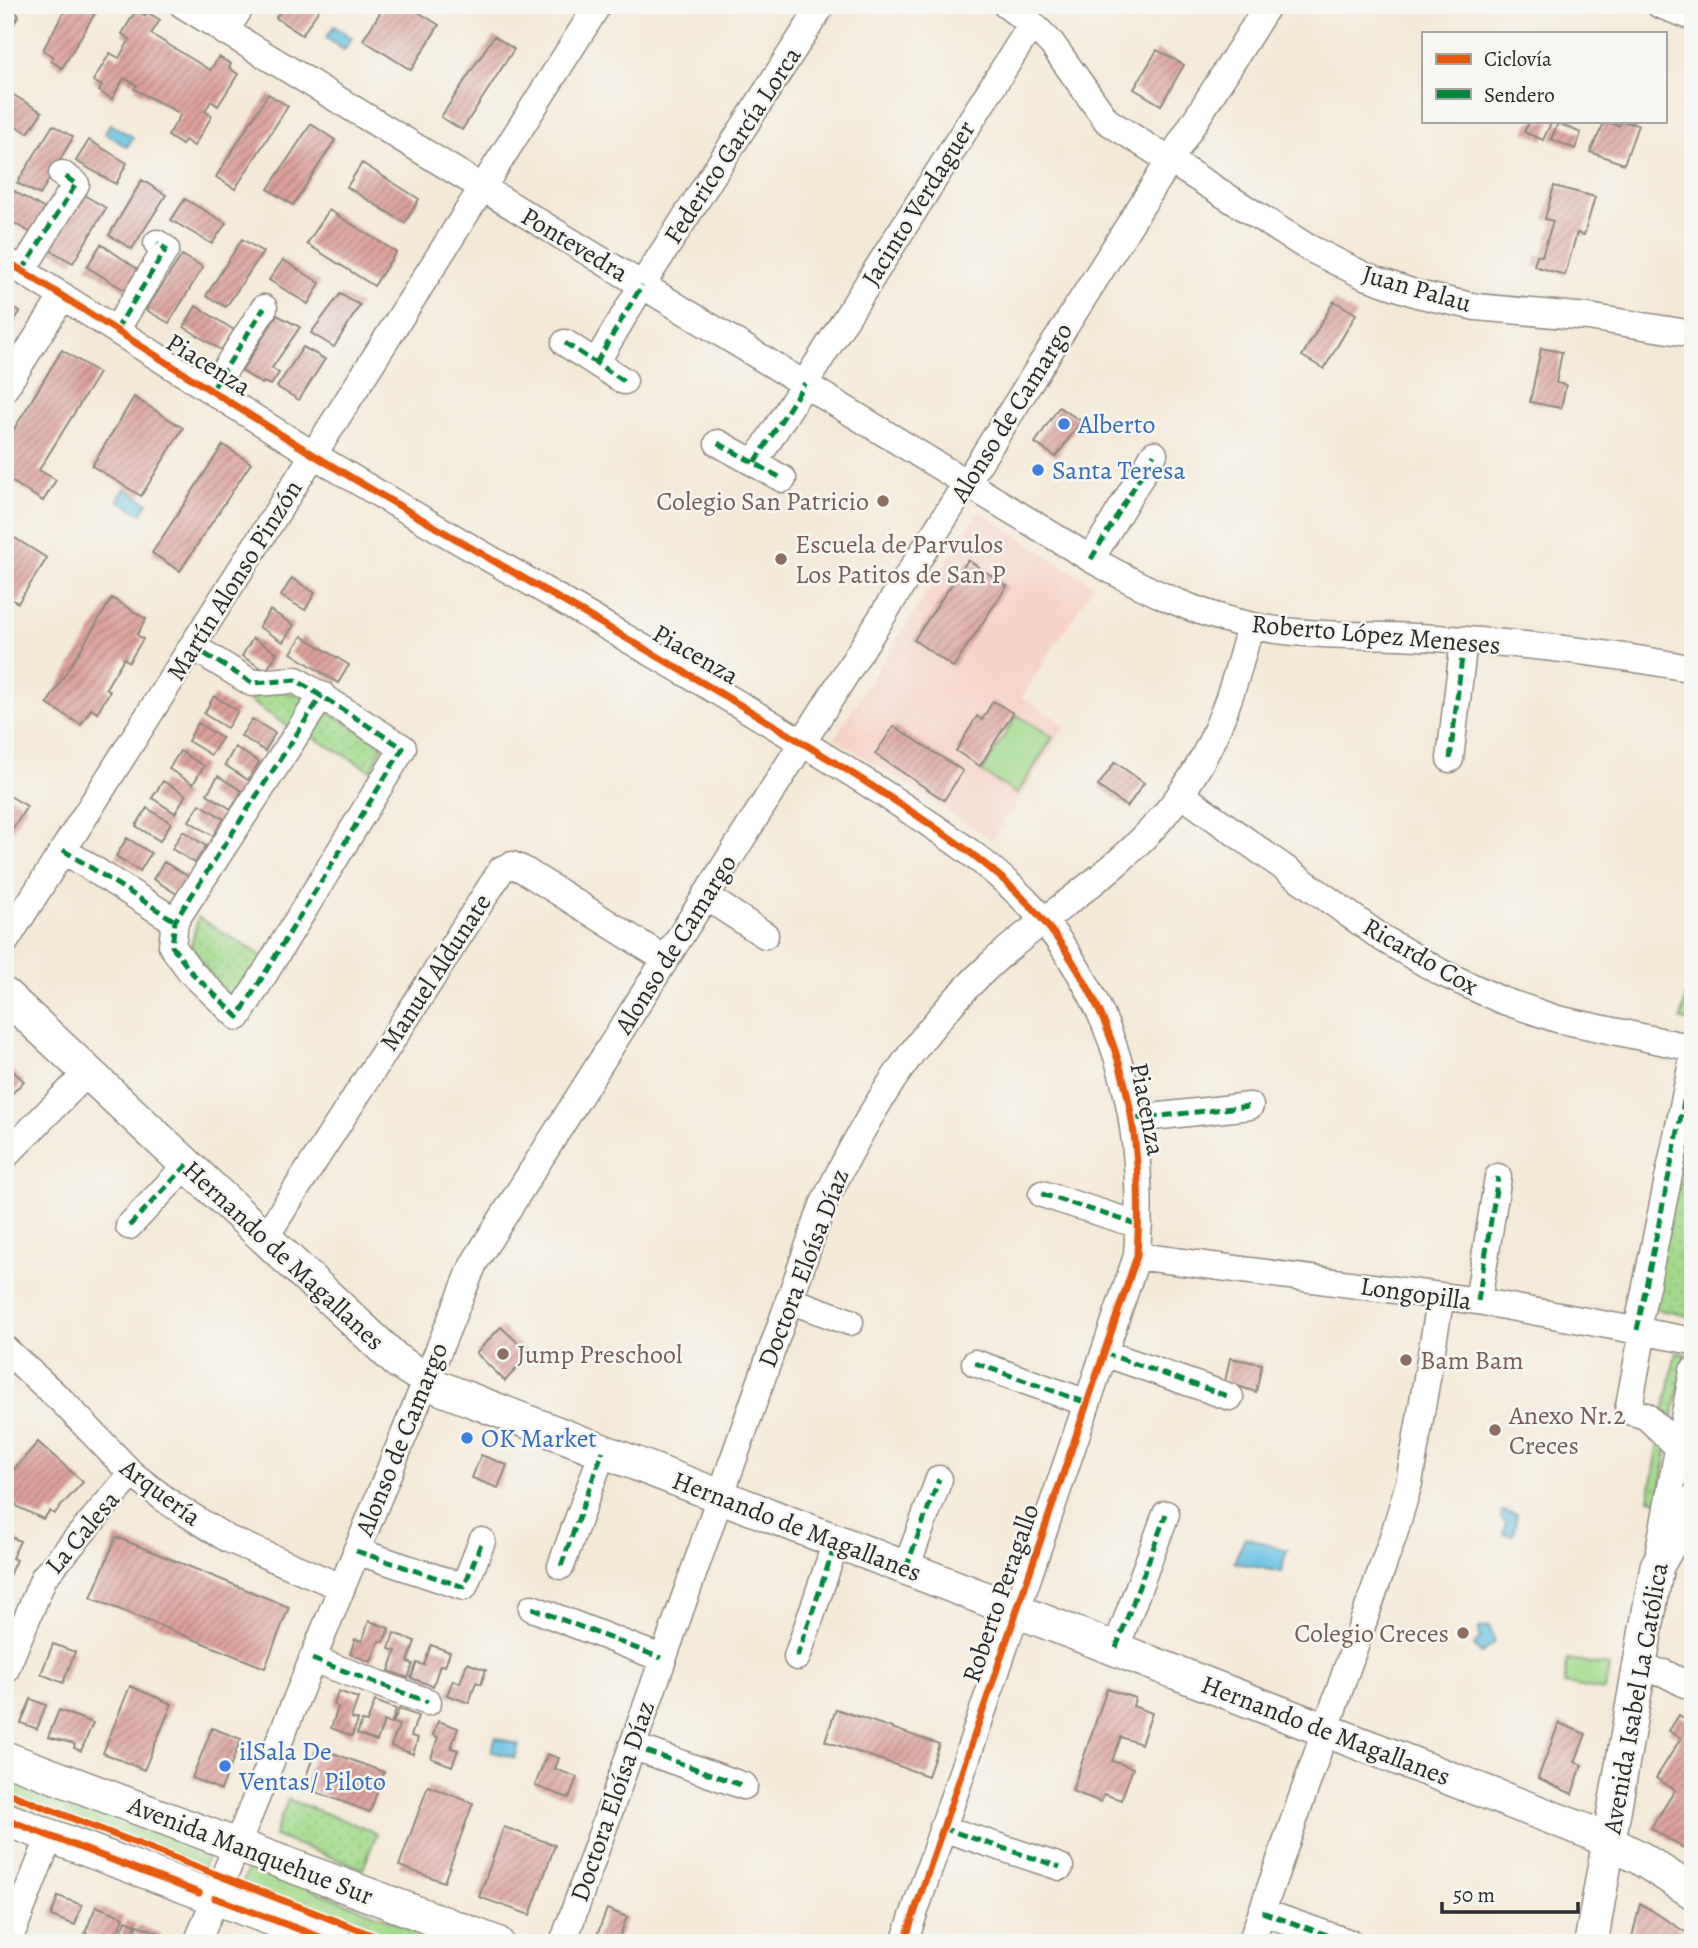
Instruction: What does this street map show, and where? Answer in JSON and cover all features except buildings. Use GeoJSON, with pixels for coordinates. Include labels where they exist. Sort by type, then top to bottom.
{"type":"FeatureCollection","features":[{"type":"Feature","properties":{"kind":"main road","name":"Hernando de Magallanes"},"geometry":{"type":"LineString","coordinates":[[5,995],[397,1361],[425,1380],[1610,1841],[1693,1892]]}},
{"type":"Feature","properties":{"kind":"main road"},"geometry":{"type":"LineString","coordinates":[[1657,1566],[1692,1504]]}},
{"type":"Feature","properties":{"kind":"main road","name":"Avenida Isabel La Católica"},"geometry":{"type":"LineString","coordinates":[[1591,1943],[1657,1566]]}},
{"type":"Feature","properties":{"kind":"main road","name":"Avenida Manquehue Sur"},"geometry":{"type":"LineString","coordinates":[[5,1758],[497,1943]]}},
{"type":"Feature","properties":{"kind":"main road"},"geometry":{"type":"LineString","coordinates":[[5,1819],[336,1943]]}},
{"type":"Feature","properties":{"kind":"street","name":"Pontevedra"},"geometry":{"type":"LineString","coordinates":[[183,5],[482,189],[968,481]]}},
{"type":"Feature","properties":{"kind":"street"},"geometry":{"type":"LineString","coordinates":[[225,32],[242,5]]}},
{"type":"Feature","properties":{"kind":"street","name":"Martín Alonso Pinzón"},"geometry":{"type":"LineString","coordinates":[[5,942],[598,5]]}},
{"type":"Feature","properties":{"kind":"street","name":"Federico García Lorca"},"geometry":{"type":"LineString","coordinates":[[596,363],[642,285],[822,5]]}},
{"type":"Feature","properties":{"kind":"street","name":"Juan Palau"},"geometry":{"type":"LineString","coordinates":[[1006,5],[1032,24],[1052,44],[1107,121],[1307,247],[1365,275],[1417,294],[1476,307],[1588,317],[1693,334]]}},
{"type":"Feature","properties":{"kind":"street","name":"Alonso de Camargo"},"geometry":{"type":"LineString","coordinates":[[197,1943],[474,1263],[1268,5]]}},
{"type":"Feature","properties":{"kind":"street"},"geometry":{"type":"LineString","coordinates":[[1660,5],[1693,18]]}},
{"type":"Feature","properties":{"kind":"street","name":"Jacinto Verdaguer"},"geometry":{"type":"LineString","coordinates":[[755,462],[1032,24]]}},
{"type":"Feature","properties":{"kind":"street"},"geometry":{"type":"LineString","coordinates":[[14,265],[76,184],[62,174]]}},
{"type":"Feature","properties":{"kind":"street"},"geometry":{"type":"LineString","coordinates":[[116,330],[166,249],[157,243]]}},
{"type":"Feature","properties":{"kind":"street","name":"Piacenza"},"geometry":{"type":"LineString","coordinates":[[14,265],[314,454],[803,742],[974,855],[1044,922],[1101,1014],[1121,1068],[1134,1119],[1140,1171],[1137,1256]]}},
{"type":"Feature","properties":{"kind":"street"},"geometry":{"type":"LineString","coordinates":[[5,388],[63,296]]}},
{"type":"Feature","properties":{"kind":"street"},"geometry":{"type":"LineString","coordinates":[[212,390],[264,308]]}},
{"type":"Feature","properties":{"kind":"street"},"geometry":{"type":"LineString","coordinates":[[565,343],[624,381]]}},
{"type":"Feature","properties":{"kind":"street"},"geometry":{"type":"LineString","coordinates":[[718,443],[783,479]]}},
{"type":"Feature","properties":{"kind":"street"},"geometry":{"type":"LineString","coordinates":[[1091,559],[1154,454]]}},
{"type":"Feature","properties":{"kind":"street","name":"Roberto López Meneses"},"geometry":{"type":"LineString","coordinates":[[968,481],[1091,559],[1164,597],[1250,626],[1464,640],[1622,655],[1693,669]]}},
{"type":"Feature","properties":{"kind":"street","name":"Doctora Eloísa Díaz"},"geometry":{"type":"LineString","coordinates":[[563,1943],[822,1205],[858,1133],[888,1083],[948,1007],[992,963],[1119,861],[1181,794],[1198,771],[1217,733],[1232,696],[1250,626]]}},
{"type":"Feature","properties":{"kind":"street"},"geometry":{"type":"LineString","coordinates":[[1450,759],[1464,640]]}},
{"type":"Feature","properties":{"kind":"street"},"geometry":{"type":"LineString","coordinates":[[192,646],[252,683],[296,680],[322,695],[403,748],[238,1017],[191,972],[172,946],[175,921],[322,695]]}},
{"type":"Feature","properties":{"kind":"street","name":"Ricardo Cox"},"geometry":{"type":"LineString","coordinates":[[1181,794],[1382,938],[1440,972],[1501,1000],[1557,1019],[1693,1048]]}},
{"type":"Feature","properties":{"kind":"street"},"geometry":{"type":"LineString","coordinates":[[63,850],[175,921]]}},
{"type":"Feature","properties":{"kind":"street","name":"Manuel Aldunate"},"geometry":{"type":"LineString","coordinates":[[265,1236],[502,869],[512,866],[522,869],[665,959]]}},
{"type":"Feature","properties":{"kind":"street"},"geometry":{"type":"LineString","coordinates":[[705,896],[765,935]]}},
{"type":"Feature","properties":{"kind":"street"},"geometry":{"type":"LineString","coordinates":[[1678,1447],[1646,1416],[1628,1411],[1640,1331],[1693,1058]]}},
{"type":"Feature","properties":{"kind":"street"},"geometry":{"type":"LineString","coordinates":[[5,1156],[88,1072]]}},
{"type":"Feature","properties":{"kind":"street"},"geometry":{"type":"LineString","coordinates":[[1134,1119],[1250,1106]]}},
{"type":"Feature","properties":{"kind":"street"},"geometry":{"type":"LineString","coordinates":[[129,1226],[188,1164]]}},
{"type":"Feature","properties":{"kind":"street"},"geometry":{"type":"LineString","coordinates":[[1478,1301],[1498,1177]]}},
{"type":"Feature","properties":{"kind":"street"},"geometry":{"type":"LineString","coordinates":[[1042,1194],[1139,1225]]}},
{"type":"Feature","properties":{"kind":"street","name":"Longopilla"},"geometry":{"type":"LineString","coordinates":[[1137,1256],[1478,1301],[1693,1341]]}},
{"type":"Feature","properties":{"kind":"street","name":"Roberto Peragallo"},"geometry":{"type":"LineString","coordinates":[[904,1943],[1137,1256]]}},
{"type":"Feature","properties":{"kind":"street"},"geometry":{"type":"LineString","coordinates":[[1251,1943],[1394,1534],[1409,1483],[1441,1296]]}},
{"type":"Feature","properties":{"kind":"street"},"geometry":{"type":"LineString","coordinates":[[789,1300],[850,1322]]}},
{"type":"Feature","properties":{"kind":"street","name":"Arquería"},"geometry":{"type":"LineString","coordinates":[[7,1352],[64,1403],[132,1474],[170,1503],[228,1539],[341,1587]]}},
{"type":"Feature","properties":{"kind":"street"},"geometry":{"type":"LineString","coordinates":[[1104,1353],[1230,1397]]}},
{"type":"Feature","properties":{"kind":"street"},"geometry":{"type":"LineString","coordinates":[[975,1363],[1087,1403]]}},
{"type":"Feature","properties":{"kind":"street","name":"Avenida Isabel La Católica"},"geometry":{"type":"LineString","coordinates":[[1657,1566],[1693,1371]]}},
{"type":"Feature","properties":{"kind":"street"},"geometry":{"type":"LineString","coordinates":[[561,1566],[603,1451]]}},
{"type":"Feature","properties":{"kind":"street","name":"La Calesa"},"geometry":{"type":"LineString","coordinates":[[5,1671],[44,1577],[132,1474]]}},
{"type":"Feature","properties":{"kind":"street"},"geometry":{"type":"LineString","coordinates":[[906,1568],[939,1479]]}},
{"type":"Feature","properties":{"kind":"street"},"geometry":{"type":"LineString","coordinates":[[1116,1648],[1166,1514]]}},
{"type":"Feature","properties":{"kind":"street"},"geometry":{"type":"LineString","coordinates":[[356,1551],[464,1587],[482,1541]]}},
{"type":"Feature","properties":{"kind":"street"},"geometry":{"type":"LineString","coordinates":[[797,1657],[836,1542]]}},
{"type":"Feature","properties":{"kind":"street"},"geometry":{"type":"LineString","coordinates":[[531,1608],[661,1658]]}},
{"type":"Feature","properties":{"kind":"street"},"geometry":{"type":"LineString","coordinates":[[312,1659],[428,1702]]}},
{"type":"Feature","properties":{"kind":"street"},"geometry":{"type":"LineString","coordinates":[[1640,1669],[1664,1673],[1693,1688]]}},
{"type":"Feature","properties":{"kind":"street"},"geometry":{"type":"LineString","coordinates":[[632,1746],[744,1786]]}},
{"type":"Feature","properties":{"kind":"street"},"geometry":{"type":"LineString","coordinates":[[942,1828],[1060,1867]]}},
{"type":"Feature","properties":{"kind":"street"},"geometry":{"type":"LineString","coordinates":[[8,1943],[50,1836]]}},
{"type":"Feature","properties":{"kind":"street"},"geometry":{"type":"LineString","coordinates":[[1262,1912],[1350,1943]]}},
{"type":"Feature","properties":{"kind":"shaded area"},"geometry":{"type":"Polygon","coordinates":[[[979,511],[1094,585],[1022,697],[1066,726],[993,840],[834,738],[979,511]]]}},
{"type":"Feature","properties":{"kind":"green space"},"geometry":{"type":"Polygon","coordinates":[[[268,686],[312,699],[293,730],[250,701],[268,686]]]}},
{"type":"Feature","properties":{"kind":"green space"},"geometry":{"type":"Polygon","coordinates":[[[324,710],[383,744],[372,771],[309,735],[324,710]]]}},
{"type":"Feature","properties":{"kind":"green space"},"geometry":{"type":"Polygon","coordinates":[[[1017,715],[1053,737],[1017,794],[982,772],[1017,715]]]}},
{"type":"Feature","properties":{"kind":"green space"},"geometry":{"type":"Polygon","coordinates":[[[198,917],[264,957],[233,1001],[190,951],[198,917]]]}},
{"type":"Feature","properties":{"kind":"green space"},"geometry":{"type":"Polygon","coordinates":[[[1693,966],[1693,1022],[1681,1020],[1693,966]]]}},
{"type":"Feature","properties":{"kind":"green space"},"geometry":{"type":"Polygon","coordinates":[[[1693,1087],[1693,1317],[1646,1307],[1693,1087]]]}},
{"type":"Feature","properties":{"kind":"green space"},"geometry":{"type":"Polygon","coordinates":[[[1676,1352],[1686,1354],[1670,1431],[1662,1422],[1676,1352]]]}},
{"type":"Feature","properties":{"kind":"green space"},"geometry":{"type":"Polygon","coordinates":[[[1660,1438],[1668,1446],[1659,1501],[1649,1499],[1660,1438]]]}},
{"type":"Feature","properties":{"kind":"green space"},"geometry":{"type":"Polygon","coordinates":[[[1568,1659],[1609,1666],[1605,1691],[1564,1684],[1568,1659]]]}},
{"type":"Feature","properties":{"kind":"green space"},"geometry":{"type":"Polygon","coordinates":[[[5,1775],[209,1852],[199,1879],[5,1807],[5,1775]]]}},
{"type":"Feature","properties":{"kind":"green space"},"geometry":{"type":"Polygon","coordinates":[[[288,1799],[377,1833],[363,1869],[274,1836],[288,1799]]]}},
{"type":"Feature","properties":{"kind":"green space"},"geometry":{"type":"Polygon","coordinates":[[[249,1866],[452,1943],[368,1943],[238,1894],[249,1866]]]}},
{"type":"Feature","properties":{"kind":"water"},"geometry":{"type":"Polygon","coordinates":[[[334,26],[352,38],[344,50],[326,38],[334,26]]]}},
{"type":"Feature","properties":{"kind":"water"},"geometry":{"type":"Polygon","coordinates":[[[110,124],[133,137],[127,147],[105,133],[110,124]]]}},
{"type":"Feature","properties":{"kind":"water"},"geometry":{"type":"Polygon","coordinates":[[[125,488],[148,503],[141,514],[118,500],[125,488]]]}},
{"type":"Feature","properties":{"kind":"water"},"geometry":{"type":"Polygon","coordinates":[[[1502,1511],[1517,1514],[1513,1535],[1504,1534],[1506,1522],[1501,1519],[1502,1511]]]}},
{"type":"Feature","properties":{"kind":"water"},"geometry":{"type":"Polygon","coordinates":[[[1245,1537],[1287,1550],[1281,1572],[1234,1562],[1245,1537]]]}},
{"type":"Feature","properties":{"kind":"water"},"geometry":{"type":"Polygon","coordinates":[[[1489,1626],[1495,1642],[1481,1654],[1474,1646],[1480,1638],[1479,1628],[1489,1626]]]}},
{"type":"Feature","properties":{"kind":"water"},"geometry":{"type":"Polygon","coordinates":[[[496,1737],[519,1745],[515,1758],[491,1751],[496,1737]]]}},
{"type":"Feature","properties":{"kind":"marked path"},"geometry":{"type":"LineString","coordinates":[[22,271],[76,184],[62,174]]}},
{"type":"Feature","properties":{"kind":"marked path"},"geometry":{"type":"LineString","coordinates":[[116,330],[166,249],[157,243]]}},
{"type":"Feature","properties":{"kind":"marked path"},"geometry":{"type":"LineString","coordinates":[[596,363],[642,285]]}},
{"type":"Feature","properties":{"kind":"marked path"},"geometry":{"type":"LineString","coordinates":[[212,390],[264,308]]}},
{"type":"Feature","properties":{"kind":"marked path"},"geometry":{"type":"LineString","coordinates":[[565,343],[624,381]]}},
{"type":"Feature","properties":{"kind":"marked path"},"geometry":{"type":"LineString","coordinates":[[755,462],[805,383]]}},
{"type":"Feature","properties":{"kind":"marked path"},"geometry":{"type":"LineString","coordinates":[[718,443],[783,479]]}},
{"type":"Feature","properties":{"kind":"marked path"},"geometry":{"type":"LineString","coordinates":[[1091,559],[1154,454]]}},
{"type":"Feature","properties":{"kind":"marked path"},"geometry":{"type":"LineString","coordinates":[[1450,759],[1464,640]]}},
{"type":"Feature","properties":{"kind":"marked path"},"geometry":{"type":"LineString","coordinates":[[192,646],[252,683],[296,680],[403,748],[238,1017],[191,972],[172,946],[175,921],[322,695]]}},
{"type":"Feature","properties":{"kind":"marked path"},"geometry":{"type":"LineString","coordinates":[[63,850],[175,921]]}},
{"type":"Feature","properties":{"kind":"marked path"},"geometry":{"type":"LineString","coordinates":[[1637,1330],[1693,1058]]}},
{"type":"Feature","properties":{"kind":"marked path"},"geometry":{"type":"LineString","coordinates":[[1134,1119],[1250,1106]]}},
{"type":"Feature","properties":{"kind":"marked path"},"geometry":{"type":"LineString","coordinates":[[129,1226],[188,1164]]}},
{"type":"Feature","properties":{"kind":"marked path"},"geometry":{"type":"LineString","coordinates":[[1478,1301],[1498,1177]]}},
{"type":"Feature","properties":{"kind":"marked path"},"geometry":{"type":"LineString","coordinates":[[1042,1194],[1139,1225]]}},
{"type":"Feature","properties":{"kind":"marked path"},"geometry":{"type":"LineString","coordinates":[[1104,1353],[1230,1397]]}},
{"type":"Feature","properties":{"kind":"marked path"},"geometry":{"type":"LineString","coordinates":[[975,1363],[1087,1403]]}},
{"type":"Feature","properties":{"kind":"marked path"},"geometry":{"type":"LineString","coordinates":[[561,1566],[603,1451]]}},
{"type":"Feature","properties":{"kind":"marked path"},"geometry":{"type":"LineString","coordinates":[[906,1568],[939,1479]]}},
{"type":"Feature","properties":{"kind":"marked path"},"geometry":{"type":"LineString","coordinates":[[1116,1648],[1166,1514]]}},
{"type":"Feature","properties":{"kind":"marked path"},"geometry":{"type":"LineString","coordinates":[[356,1551],[464,1587],[482,1541]]}},
{"type":"Feature","properties":{"kind":"marked path"},"geometry":{"type":"LineString","coordinates":[[797,1657],[836,1542]]}},
{"type":"Feature","properties":{"kind":"marked path"},"geometry":{"type":"LineString","coordinates":[[532,1608],[661,1658]]}},
{"type":"Feature","properties":{"kind":"marked path"},"geometry":{"type":"LineString","coordinates":[[312,1659],[428,1702]]}},
{"type":"Feature","properties":{"kind":"marked path"},"geometry":{"type":"LineString","coordinates":[[632,1746],[744,1786]]}},
{"type":"Feature","properties":{"kind":"marked path"},"geometry":{"type":"LineString","coordinates":[[942,1828],[1060,1867]]}},
{"type":"Feature","properties":{"kind":"marked path"},"geometry":{"type":"LineString","coordinates":[[1262,1912],[1350,1943]]}},
{"type":"Feature","properties":{"kind":"cycle path"},"geometry":{"type":"LineString","coordinates":[[5,260],[309,452],[757,715],[930,824],[992,870],[1030,905],[1074,963],[1095,1002],[1112,1041],[1133,1124],[1139,1211],[1137,1256],[904,1943]]}},
{"type":"Feature","properties":{"kind":"cycle path"},"geometry":{"type":"LineString","coordinates":[[5,1792],[392,1943]]}},
{"type":"Feature","properties":{"kind":"cycle path"},"geometry":{"type":"LineString","coordinates":[[5,1819],[199,1893]]}},
{"type":"Feature","properties":{"kind":"cycle path"},"geometry":{"type":"LineString","coordinates":[[215,1898],[336,1943]]}},
{"type":"Feature","properties":{"kind":"place","name":"Alberto"},"geometry":{"type":"Point","coordinates":[1064,424]}},
{"type":"Feature","properties":{"kind":"place","name":"Santa Teresa"},"geometry":{"type":"Point","coordinates":[1038,470]}},
{"type":"Feature","properties":{"kind":"place","name":"Colegio San Patricio"},"geometry":{"type":"Point","coordinates":[883,501]}},
{"type":"Feature","properties":{"kind":"place","name":"Escuela de Parvulos Los Patitos de San P"},"geometry":{"type":"Point","coordinates":[781,559]}},
{"type":"Feature","properties":{"kind":"place","name":"Jump Preschool"},"geometry":{"type":"Point","coordinates":[503,1354]}},
{"type":"Feature","properties":{"kind":"place","name":"Bam Bam"},"geometry":{"type":"Point","coordinates":[1406,1360]}},
{"type":"Feature","properties":{"kind":"place","name":"Anexo Nr.2 Creces"},"geometry":{"type":"Point","coordinates":[1495,1430]}},
{"type":"Feature","properties":{"kind":"place","name":"OK Market"},"geometry":{"type":"Point","coordinates":[467,1438]}},
{"type":"Feature","properties":{"kind":"place","name":"Colegio Creces"},"geometry":{"type":"Point","coordinates":[1463,1633]}},
{"type":"Feature","properties":{"kind":"place","name":"ilSala De Ventas/ Piloto"},"geometry":{"type":"Point","coordinates":[225,1766]}}]}
